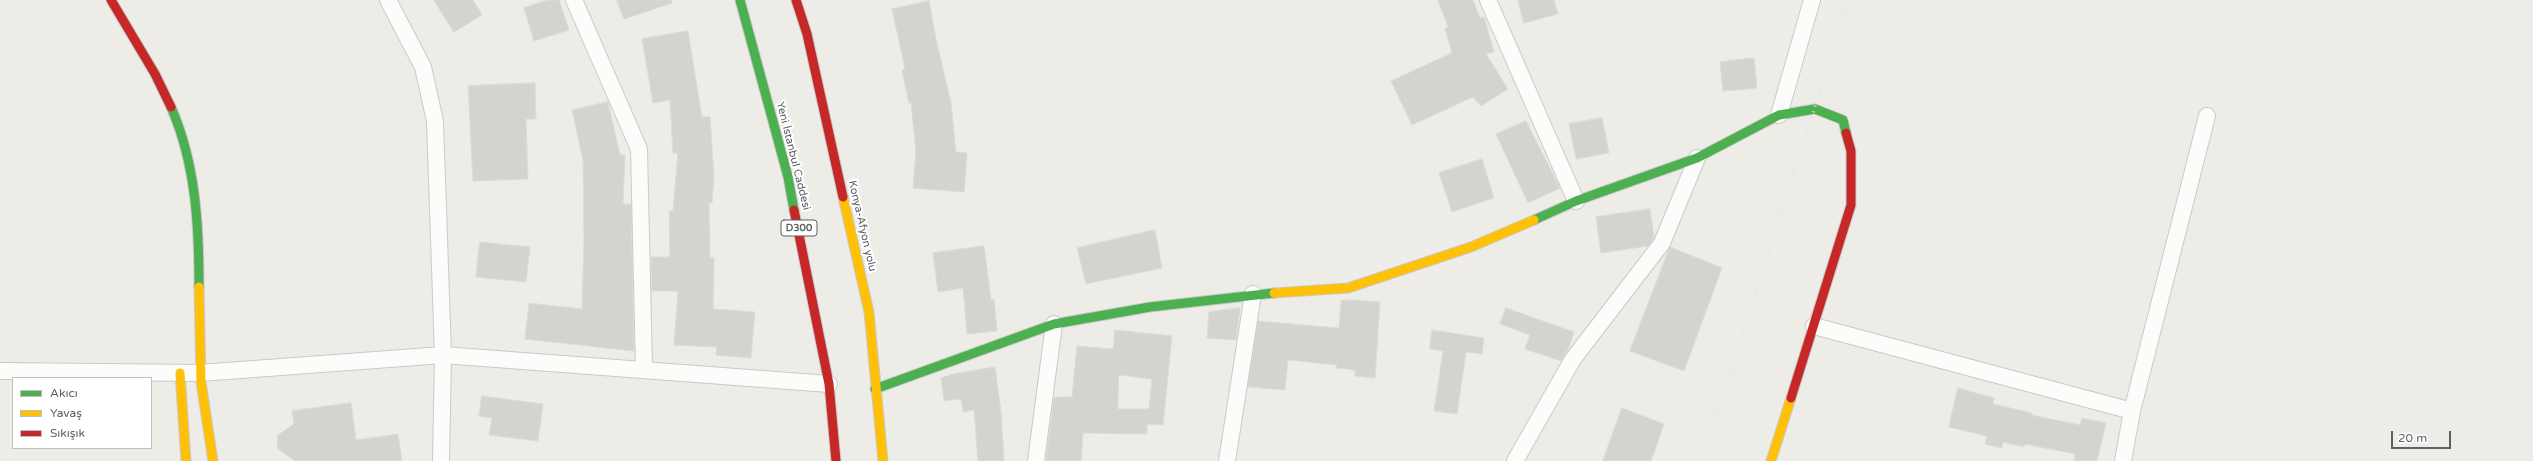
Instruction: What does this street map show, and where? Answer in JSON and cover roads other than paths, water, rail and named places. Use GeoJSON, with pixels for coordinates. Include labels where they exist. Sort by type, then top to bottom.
{"type":"FeatureCollection","features":[{"type":"Feature","properties":{"kind":"main road"},"geometry":{"type":"LineString","coordinates":[[111,0],[168,98],[187,152],[195,188],[198,224],[200,373],[213,461]]}},
{"type":"Feature","properties":{"kind":"main road","name":"Yeni İstanbul Caddesi"},"geometry":{"type":"LineString","coordinates":[[740,0],[788,177],[829,384],[836,461]]}},
{"type":"Feature","properties":{"kind":"main road","name":"Konya-Afyon yolu"},"geometry":{"type":"LineString","coordinates":[[796,0],[807,34],[868,312],[883,461]]}},
{"type":"Feature","properties":{"kind":"main road"},"geometry":{"type":"LineString","coordinates":[[875,389],[1054,324],[1150,307],[1253,294],[1348,288],[1471,247],[1576,201],[1697,158],[1778,115],[1815,109],[1843,120],[1851,151],[1851,205],[1771,461]]}},
{"type":"Feature","properties":{"kind":"main road"},"geometry":{"type":"LineString","coordinates":[[180,373],[186,461]]}},
{"type":"Feature","properties":{"kind":"street"},"geometry":{"type":"LineString","coordinates":[[388,0],[423,67],[435,121],[443,356],[441,461]]}},
{"type":"Feature","properties":{"kind":"street"},"geometry":{"type":"LineString","coordinates":[[574,0],[639,149],[644,369]]}},
{"type":"Feature","properties":{"kind":"street"},"geometry":{"type":"LineString","coordinates":[[1488,0],[1576,201]]}},
{"type":"Feature","properties":{"kind":"street"},"geometry":{"type":"LineString","coordinates":[[1778,115],[1812,0]]}},
{"type":"Feature","properties":{"kind":"street"},"geometry":{"type":"LineString","coordinates":[[2123,461],[2132,411],[2207,116]]}},
{"type":"Feature","properties":{"kind":"street"},"geometry":{"type":"LineString","coordinates":[[1515,461],[1573,359],[1662,243],[1697,158]]}},
{"type":"Feature","properties":{"kind":"street"},"geometry":{"type":"LineString","coordinates":[[1227,461],[1253,294]]}},
{"type":"Feature","properties":{"kind":"street"},"geometry":{"type":"LineString","coordinates":[[1036,461],[1054,324]]}},
{"type":"Feature","properties":{"kind":"street"},"geometry":{"type":"LineString","coordinates":[[1814,326],[2132,411]]}},
{"type":"Feature","properties":{"kind":"street"},"geometry":{"type":"LineString","coordinates":[[0,371],[200,373],[443,356],[644,369],[829,384]]}},
{"type":"Feature","properties":{"kind":"railway"},"geometry":{"type":"LineString","coordinates":[[1702,461],[1849,0]]}}]}
